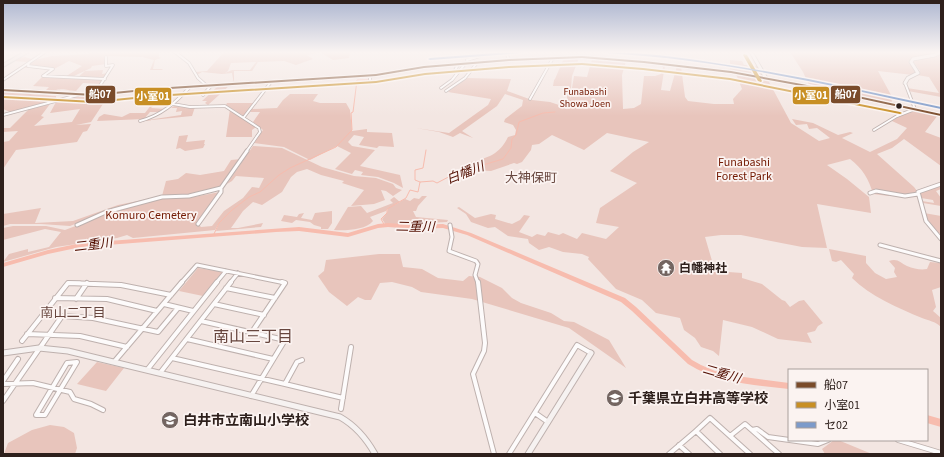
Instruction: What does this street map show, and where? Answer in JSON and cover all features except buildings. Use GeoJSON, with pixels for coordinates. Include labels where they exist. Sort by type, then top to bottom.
{"type":"FeatureCollection","features":[{"type":"Feature","properties":{"kind":"main road"},"geometry":{"type":"LineString","coordinates":[[3,90],[94,95],[381,73]]}},
{"type":"Feature","properties":{"kind":"main road"},"geometry":{"type":"LineString","coordinates":[[735,73],[766,78],[941,115]]}},
{"type":"Feature","properties":{"kind":"main road"},"geometry":{"type":"LineString","coordinates":[[763,73],[766,78]]}},
{"type":"Feature","properties":{"kind":"main road"},"geometry":{"type":"LineString","coordinates":[[905,83],[908,78],[917,73]]}},
{"type":"Feature","properties":{"kind":"main road"},"geometry":{"type":"LineString","coordinates":[[3,353],[39,348],[62,350],[325,413],[348,421],[364,436],[375,454]]}},
{"type":"Feature","properties":{"kind":"main road"},"geometry":{"type":"LineString","coordinates":[[528,454],[591,353]]}},
{"type":"Feature","properties":{"kind":"street"},"geometry":{"type":"LineString","coordinates":[[3,80],[12,73]]}},
{"type":"Feature","properties":{"kind":"street"},"geometry":{"type":"LineString","coordinates":[[47,73],[43,76],[105,79]]}},
{"type":"Feature","properties":{"kind":"street"},"geometry":{"type":"LineString","coordinates":[[94,95],[108,73]]}},
{"type":"Feature","properties":{"kind":"street"},"geometry":{"type":"LineString","coordinates":[[195,73],[207,86]]}},
{"type":"Feature","properties":{"kind":"street"},"geometry":{"type":"LineString","coordinates":[[441,88],[458,73]]}},
{"type":"Feature","properties":{"kind":"street"},"geometry":{"type":"LineString","coordinates":[[446,91],[465,78],[469,73]]}},
{"type":"Feature","properties":{"kind":"street"},"geometry":{"type":"LineString","coordinates":[[530,99],[544,73]]}},
{"type":"Feature","properties":{"kind":"street"},"geometry":{"type":"LineString","coordinates":[[370,75],[370,83]]}},
{"type":"Feature","properties":{"kind":"street"},"geometry":{"type":"LineString","coordinates":[[244,117],[271,82]]}},
{"type":"Feature","properties":{"kind":"street"},"geometry":{"type":"LineString","coordinates":[[874,130],[897,116],[915,109],[905,83]]}},
{"type":"Feature","properties":{"kind":"street"},"geometry":{"type":"LineString","coordinates":[[203,95],[211,86]]}},
{"type":"Feature","properties":{"kind":"street"},"geometry":{"type":"LineString","coordinates":[[140,120],[162,114],[190,87]]}},
{"type":"Feature","properties":{"kind":"street"},"geometry":{"type":"LineString","coordinates":[[3,115],[78,95]]}},
{"type":"Feature","properties":{"kind":"street"},"geometry":{"type":"LineString","coordinates":[[173,104],[197,108],[225,106],[244,117],[258,128],[260,132],[198,224]]}},
{"type":"Feature","properties":{"kind":"street"},"geometry":{"type":"LineString","coordinates":[[870,194],[876,191],[905,196],[918,194],[918,192],[941,184]]}},
{"type":"Feature","properties":{"kind":"street"},"geometry":{"type":"LineString","coordinates":[[77,225],[106,212],[162,197],[189,196],[221,189]]}},
{"type":"Feature","properties":{"kind":"street"},"geometry":{"type":"LineString","coordinates":[[918,194],[926,221],[941,239]]}},
{"type":"Feature","properties":{"kind":"street"},"geometry":{"type":"LineString","coordinates":[[450,225],[452,237],[449,251],[476,260],[478,264],[475,275],[479,285],[479,298],[485,343],[484,351],[473,374],[494,454]]}},
{"type":"Feature","properties":{"kind":"street"},"geometry":{"type":"LineString","coordinates":[[880,245],[941,261]]}},
{"type":"Feature","properties":{"kind":"street"},"geometry":{"type":"LineString","coordinates":[[114,362],[197,265],[285,283],[252,332]]}},
{"type":"Feature","properties":{"kind":"street"},"geometry":{"type":"LineString","coordinates":[[147,370],[226,271]]}},
{"type":"Feature","properties":{"kind":"street"},"geometry":{"type":"LineString","coordinates":[[160,374],[238,273]]}},
{"type":"Feature","properties":{"kind":"street"},"geometry":{"type":"LineString","coordinates":[[22,341],[55,298],[68,284],[87,283],[121,285],[171,295]]}},
{"type":"Feature","properties":{"kind":"street"},"geometry":{"type":"LineString","coordinates":[[76,299],[87,283]]}},
{"type":"Feature","properties":{"kind":"street"},"geometry":{"type":"LineString","coordinates":[[226,288],[275,298]]}},
{"type":"Feature","properties":{"kind":"street"},"geometry":{"type":"LineString","coordinates":[[55,298],[107,299],[157,311]]}},
{"type":"Feature","properties":{"kind":"street"},"geometry":{"type":"LineString","coordinates":[[164,304],[193,311]]}},
{"type":"Feature","properties":{"kind":"street"},"geometry":{"type":"LineString","coordinates":[[214,304],[264,315]]}},
{"type":"Feature","properties":{"kind":"street"},"geometry":{"type":"LineString","coordinates":[[3,401],[62,316],[93,318],[158,332],[178,308]]}},
{"type":"Feature","properties":{"kind":"street"},"geometry":{"type":"LineString","coordinates":[[201,321],[285,340],[250,396]]}},
{"type":"Feature","properties":{"kind":"street"},"geometry":{"type":"LineString","coordinates":[[27,334],[80,336],[127,347]]}},
{"type":"Feature","properties":{"kind":"street"},"geometry":{"type":"LineString","coordinates":[[187,339],[273,359]]}},
{"type":"Feature","properties":{"kind":"street"},"geometry":{"type":"LineString","coordinates":[[509,454],[577,345],[591,353]]}},
{"type":"Feature","properties":{"kind":"street"},"geometry":{"type":"LineString","coordinates":[[341,409],[351,347]]}},
{"type":"Feature","properties":{"kind":"street"},"geometry":{"type":"LineString","coordinates":[[172,358],[343,398]]}},
{"type":"Feature","properties":{"kind":"street"},"geometry":{"type":"LineString","coordinates":[[3,381],[18,359]]}},
{"type":"Feature","properties":{"kind":"street"},"geometry":{"type":"LineString","coordinates":[[285,384],[297,362],[302,360]]}},
{"type":"Feature","properties":{"kind":"street"},"geometry":{"type":"LineString","coordinates":[[77,362],[45,415],[36,415],[51,389],[67,363],[77,362]]}},
{"type":"Feature","properties":{"kind":"street"},"geometry":{"type":"LineString","coordinates":[[3,384],[33,383],[59,391],[70,392],[74,399],[91,404],[103,410]]}},
{"type":"Feature","properties":{"kind":"street"},"geometry":{"type":"LineString","coordinates":[[535,413],[548,422]]}},
{"type":"Feature","properties":{"kind":"street"},"geometry":{"type":"LineString","coordinates":[[669,454],[710,418],[750,454]]}},
{"type":"Feature","properties":{"kind":"street"},"geometry":{"type":"LineString","coordinates":[[730,436],[745,424],[779,454]]}},
{"type":"Feature","properties":{"kind":"street"},"geometry":{"type":"LineString","coordinates":[[752,430],[757,429],[768,437],[788,440]]}},
{"type":"Feature","properties":{"kind":"street"},"geometry":{"type":"LineString","coordinates":[[696,431],[720,454]]}},
{"type":"Feature","properties":{"kind":"street"},"geometry":{"type":"LineString","coordinates":[[797,441],[818,444],[826,441]]}},
{"type":"Feature","properties":{"kind":"street"},"geometry":{"type":"LineString","coordinates":[[901,441],[941,453]]}},
{"type":"Feature","properties":{"kind":"street"},"geometry":{"type":"LineString","coordinates":[[679,445],[689,454]]}},
{"type":"Feature","properties":{"kind":"green space"},"geometry":{"type":"Polygon","coordinates":[[[71,73],[80,73],[74,76],[77,78],[82,73],[108,73],[101,84],[83,83],[76,91],[62,89],[44,92],[49,87],[33,86],[43,76],[65,77],[71,73]]]}},
{"type":"Feature","properties":{"kind":"green space"},"geometry":{"type":"Polygon","coordinates":[[[232,73],[234,73],[234,84],[232,73]]]}},
{"type":"Feature","properties":{"kind":"green space","name":"Funabashi Forest Park"},"geometry":{"type":"Polygon","coordinates":[[[557,73],[573,73],[570,100],[574,76],[587,77],[588,73],[622,73],[623,109],[634,108],[641,104],[644,76],[655,76],[664,73],[661,90],[670,91],[675,73],[682,73],[685,97],[688,101],[714,104],[734,104],[733,99],[742,89],[736,74],[768,80],[791,123],[819,141],[830,138],[817,128],[809,129],[807,124],[796,125],[792,119],[813,123],[838,135],[850,132],[853,133],[842,138],[870,152],[897,139],[907,128],[892,121],[898,117],[909,112],[924,112],[938,115],[925,132],[941,138],[941,166],[904,139],[892,148],[877,154],[917,191],[916,193],[904,196],[889,194],[889,196],[873,194],[864,174],[850,159],[827,165],[869,197],[871,213],[817,204],[827,248],[802,247],[741,235],[705,237],[715,271],[742,273],[742,278],[762,284],[785,301],[790,307],[799,301],[804,300],[823,323],[818,326],[815,331],[807,333],[812,343],[778,339],[752,327],[723,320],[719,356],[713,351],[701,347],[695,338],[684,330],[680,318],[656,313],[642,300],[616,289],[588,259],[589,257],[582,254],[563,252],[549,247],[539,250],[529,243],[528,239],[508,236],[495,227],[488,228],[471,222],[466,214],[457,208],[459,207],[475,218],[491,214],[496,215],[495,219],[512,224],[520,220],[524,215],[530,216],[519,232],[532,237],[537,234],[545,236],[548,232],[559,235],[563,233],[577,239],[582,233],[606,239],[619,227],[596,223],[600,208],[637,183],[610,171],[633,152],[649,142],[607,133],[584,150],[552,135],[539,144],[532,145],[531,150],[522,162],[517,164],[514,163],[491,171],[474,170],[471,162],[483,159],[493,154],[501,148],[508,137],[515,135],[516,130],[513,125],[504,122],[505,119],[522,106],[523,100],[505,94],[497,106],[462,131],[473,138],[460,133],[453,137],[439,132],[416,128],[449,133],[488,105],[491,99],[448,92],[466,78],[511,79],[507,91],[532,100],[550,102],[559,105],[566,103],[569,86],[553,86],[557,73]]]}},
{"type":"Feature","properties":{"kind":"green space"},"geometry":{"type":"Polygon","coordinates":[[[749,73],[762,73],[763,75],[749,73]]]}},
{"type":"Feature","properties":{"kind":"green space"},"geometry":{"type":"Polygon","coordinates":[[[804,73],[879,73],[891,95],[892,103],[809,85],[804,73]]]}},
{"type":"Feature","properties":{"kind":"green space"},"geometry":{"type":"Polygon","coordinates":[[[898,73],[915,73],[913,75],[898,73]]]}},
{"type":"Feature","properties":{"kind":"green space"},"geometry":{"type":"Polygon","coordinates":[[[918,73],[941,73],[941,97],[908,91],[907,88],[939,93],[929,77],[917,75],[918,73]]]}},
{"type":"Feature","properties":{"kind":"green space"},"geometry":{"type":"Polygon","coordinates":[[[229,86],[208,105],[205,103],[207,101],[202,101],[217,87],[229,86]]]}},
{"type":"Feature","properties":{"kind":"green space"},"geometry":{"type":"Polygon","coordinates":[[[3,92],[56,96],[56,101],[10,112],[3,109],[3,92]]]}},
{"type":"Feature","properties":{"kind":"green space"},"geometry":{"type":"Polygon","coordinates":[[[290,94],[318,94],[313,101],[320,103],[346,103],[350,110],[352,131],[367,129],[367,132],[392,133],[394,147],[379,146],[377,148],[359,145],[364,137],[354,135],[348,142],[352,146],[375,150],[360,166],[400,175],[403,188],[378,177],[361,175],[363,172],[355,170],[352,174],[335,169],[351,153],[337,146],[310,160],[284,147],[254,143],[263,130],[253,122],[260,112],[250,112],[252,109],[277,108],[290,94]]]}},
{"type":"Feature","properties":{"kind":"green space"},"geometry":{"type":"Polygon","coordinates":[[[109,95],[91,122],[76,125],[91,124],[87,131],[83,132],[77,142],[16,150],[3,169],[3,142],[9,141],[18,131],[3,132],[3,128],[10,128],[29,109],[50,104],[41,116],[44,117],[34,126],[72,122],[80,109],[50,113],[56,102],[77,97],[109,95]]]}},
{"type":"Feature","properties":{"kind":"green space"},"geometry":{"type":"Polygon","coordinates":[[[155,100],[159,100],[151,108],[166,109],[161,112],[150,112],[144,119],[97,121],[99,117],[104,114],[122,117],[130,113],[145,113],[155,100]]]}},
{"type":"Feature","properties":{"kind":"green space"},"geometry":{"type":"Polygon","coordinates":[[[227,103],[255,103],[245,115],[242,115],[226,105],[227,103]]]}},
{"type":"Feature","properties":{"kind":"green space"},"geometry":{"type":"Polygon","coordinates":[[[174,106],[195,107],[192,116],[141,121],[181,115],[182,111],[176,112],[177,108],[171,108],[174,106]]]}},
{"type":"Feature","properties":{"kind":"green space"},"geometry":{"type":"Polygon","coordinates":[[[230,109],[256,127],[252,130],[252,137],[226,137],[230,109]]]}},
{"type":"Feature","properties":{"kind":"green space"},"geometry":{"type":"Polygon","coordinates":[[[188,135],[186,142],[205,140],[203,148],[185,151],[180,148],[176,149],[179,136],[188,135]]]}},
{"type":"Feature","properties":{"kind":"green space","name":"Komuro Cemetery"},"geometry":{"type":"Polygon","coordinates":[[[253,146],[282,148],[322,167],[354,176],[376,178],[393,184],[396,188],[402,190],[393,196],[386,191],[381,190],[385,200],[374,204],[351,206],[364,190],[342,183],[344,181],[321,175],[307,169],[297,172],[291,177],[282,192],[262,205],[253,202],[243,211],[231,228],[263,223],[261,227],[216,231],[219,223],[215,230],[133,238],[127,235],[117,238],[56,247],[3,262],[9,254],[28,249],[28,252],[49,247],[61,232],[45,229],[3,240],[3,228],[13,226],[46,226],[65,230],[107,214],[165,197],[188,198],[220,192],[199,225],[201,227],[212,226],[224,211],[243,198],[252,187],[259,188],[264,178],[236,176],[227,184],[253,146]]]}},
{"type":"Feature","properties":{"kind":"green space"},"geometry":{"type":"Polygon","coordinates":[[[241,159],[220,188],[186,195],[162,196],[166,181],[178,179],[186,173],[200,175],[224,171],[231,160],[241,159]]]}},
{"type":"Feature","properties":{"kind":"green space"},"geometry":{"type":"Polygon","coordinates":[[[941,185],[941,189],[936,191],[941,198],[941,206],[923,203],[922,201],[934,203],[933,200],[921,198],[919,193],[941,185]]]}},
{"type":"Feature","properties":{"kind":"green space"},"geometry":{"type":"Polygon","coordinates":[[[160,196],[107,211],[70,226],[10,224],[3,226],[3,214],[41,208],[35,223],[73,221],[118,205],[160,196]]]}},
{"type":"Feature","properties":{"kind":"green space"},"geometry":{"type":"Polygon","coordinates":[[[422,196],[427,196],[418,206],[416,211],[413,211],[416,217],[448,220],[447,222],[386,225],[382,219],[387,213],[388,208],[405,199],[410,201],[414,198],[419,199],[422,196]]]}},
{"type":"Feature","properties":{"kind":"green space"},"geometry":{"type":"Polygon","coordinates":[[[394,197],[400,202],[388,208],[386,211],[370,217],[373,221],[370,224],[355,229],[334,230],[348,207],[361,206],[367,213],[393,203],[390,200],[394,197]]]}},
{"type":"Feature","properties":{"kind":"green space"},"geometry":{"type":"Polygon","coordinates":[[[332,211],[332,223],[328,229],[321,229],[321,227],[310,222],[296,220],[292,223],[281,221],[284,215],[297,217],[299,214],[304,213],[301,218],[312,220],[315,213],[332,211]]]}},
{"type":"Feature","properties":{"kind":"green space"},"geometry":{"type":"Polygon","coordinates":[[[924,213],[941,216],[941,233],[938,233],[926,218],[924,213]]]}},
{"type":"Feature","properties":{"kind":"green space"},"geometry":{"type":"Polygon","coordinates":[[[829,249],[866,256],[866,263],[875,273],[886,279],[897,277],[894,272],[895,268],[889,261],[892,260],[897,260],[915,269],[927,269],[930,262],[941,263],[941,287],[932,290],[936,307],[933,311],[941,318],[941,327],[934,322],[894,306],[867,290],[852,278],[854,274],[841,260],[836,262],[832,261],[829,249]]]}},
{"type":"Feature","properties":{"kind":"green space"},"geometry":{"type":"Polygon","coordinates":[[[379,254],[400,254],[403,267],[422,269],[438,278],[463,281],[469,276],[480,277],[502,288],[512,298],[521,303],[551,313],[564,321],[574,322],[609,340],[626,368],[569,328],[472,299],[421,292],[412,287],[392,282],[380,283],[371,300],[365,300],[358,297],[347,306],[329,292],[318,276],[324,271],[326,260],[379,254]]]}},
{"type":"Feature","properties":{"kind":"green space"},"geometry":{"type":"Polygon","coordinates":[[[198,268],[223,272],[203,296],[179,291],[198,268]]]}},
{"type":"Feature","properties":{"kind":"green space"},"geometry":{"type":"Polygon","coordinates":[[[97,362],[124,368],[106,391],[77,384],[97,362]]]}},
{"type":"Feature","properties":{"kind":"green space"},"geometry":{"type":"Polygon","coordinates":[[[50,425],[64,427],[74,433],[77,448],[75,454],[4,454],[8,443],[32,430],[50,425]]]}},
{"type":"Feature","properties":{"kind":"green space"},"geometry":{"type":"Polygon","coordinates":[[[833,441],[840,441],[872,454],[825,454],[822,449],[833,441]]]}},
{"type":"Feature","properties":{"kind":"waterway"},"geometry":{"type":"LineString","coordinates":[[214,234],[219,223],[232,210],[249,197],[260,192],[279,175],[290,168],[336,147],[352,130],[351,113],[353,112],[357,80],[369,80],[369,77]]}},
{"type":"Feature","properties":{"kind":"waterway","name":"白幡川"},"geometry":{"type":"LineString","coordinates":[[420,182],[433,181],[437,183],[456,173],[503,159],[511,148],[512,139],[516,135],[519,122],[543,113],[555,112]]}},
{"type":"Feature","properties":{"kind":"waterway"},"geometry":{"type":"LineString","coordinates":[[420,182],[415,180],[415,170],[423,168],[426,150]]}},
{"type":"Feature","properties":{"kind":"waterway","name":"白幡川"},"geometry":{"type":"LineString","coordinates":[[385,226],[381,219],[387,213],[387,209],[406,198],[410,190],[418,192],[420,182]]}},
{"type":"Feature","properties":{"kind":"waterway","name":"二重川"},"geometry":{"type":"LineString","coordinates":[[3,265],[48,252],[81,245],[276,230],[299,229],[348,235],[378,226],[388,225],[414,227],[443,226],[469,234],[623,300],[690,362],[698,367],[714,374],[729,378],[788,386]]}},
{"type":"Feature","properties":{"kind":"waterway","name":"二重川"},"geometry":{"type":"LineString","coordinates":[[928,419],[941,423]]}},
{"type":"Feature","properties":{"kind":"transit line","name":"船07"},"geometry":{"type":"LineString","coordinates":[[3,90],[94,95],[154,89],[386,73]]}},
{"type":"Feature","properties":{"kind":"transit line","name":"小室01"},"geometry":{"type":"LineString","coordinates":[[3,97],[94,102],[155,96],[376,82],[433,73]]}},
{"type":"Feature","properties":{"kind":"transit line","name":"小室01"},"geometry":{"type":"LineString","coordinates":[[681,73],[730,79],[900,113]]}},
{"type":"Feature","properties":{"kind":"transit line","name":"船07"},"geometry":{"type":"LineString","coordinates":[[738,73],[807,86],[941,115]]}},
{"type":"Feature","properties":{"kind":"transit line","name":"小室01"},"geometry":{"type":"LineString","coordinates":[[756,73],[760,81]]}},
{"type":"Feature","properties":{"kind":"transit line","name":"セ02"},"geometry":{"type":"LineString","coordinates":[[776,73],[941,108]]}},
{"type":"Feature","properties":{"kind":"place","name":"白幡神社"},"geometry":{"type":"Point","coordinates":[666,268]}},
{"type":"Feature","properties":{"kind":"place","name":"千葉県立白井高等学校"},"geometry":{"type":"Point","coordinates":[615,398]}},
{"type":"Feature","properties":{"kind":"place","name":"白井市立南山小学校"},"geometry":{"type":"Point","coordinates":[170,420]}},
{"type":"Feature","properties":{"kind":"district","name":"大神保町"},"geometry":{"type":"Point","coordinates":[531,177]}},
{"type":"Feature","properties":{"kind":"district","name":"南山二丁目"},"geometry":{"type":"Point","coordinates":[73,312]}},
{"type":"Feature","properties":{"kind":"district","name":"南山三丁目"},"geometry":{"type":"Point","coordinates":[253,336]}},
{"type":"Feature","properties":{"kind":"park label","name":"Funabashi Showa Joen"},"geometry":{"type":"Point","coordinates":[585,96]}}]}
